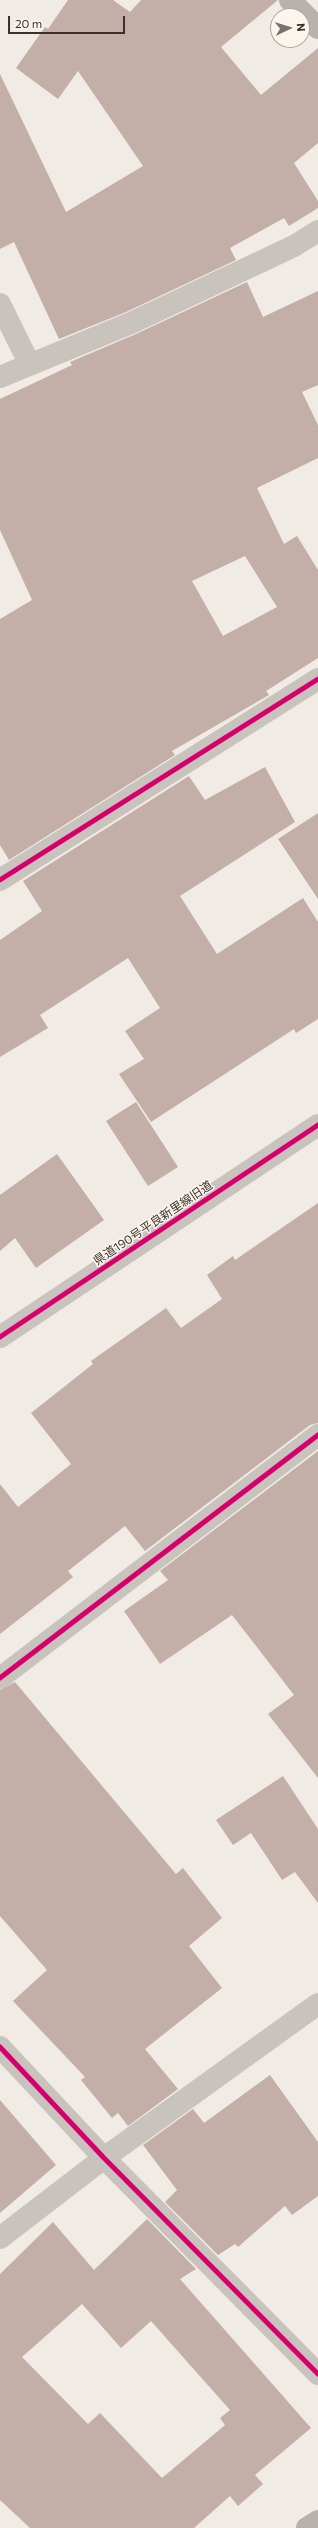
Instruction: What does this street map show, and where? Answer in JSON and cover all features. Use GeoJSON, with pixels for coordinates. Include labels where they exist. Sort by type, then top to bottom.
{"type":"FeatureCollection","features":[{"type":"Feature","properties":{"kind":"main road"},"geometry":{"type":"LineString","coordinates":[[290,0],[318,28]]}},
{"type":"Feature","properties":{"kind":"main road"},"geometry":{"type":"LineString","coordinates":[[307,2528],[318,2521]]}},
{"type":"Feature","properties":{"kind":"street"},"geometry":{"type":"LineString","coordinates":[[0,377],[138,320],[294,246],[318,231]]}},
{"type":"Feature","properties":{"kind":"street"},"geometry":{"type":"LineString","coordinates":[[0,304],[30,365]]}},
{"type":"Feature","properties":{"kind":"street"},"geometry":{"type":"LineString","coordinates":[[0,880],[318,679]]}},
{"type":"Feature","properties":{"kind":"street","name":"県道190号平良新里線旧道"},"geometry":{"type":"LineString","coordinates":[[0,1337],[318,1125]]}},
{"type":"Feature","properties":{"kind":"street"},"geometry":{"type":"LineString","coordinates":[[0,1678],[318,1436]]}},
{"type":"Feature","properties":{"kind":"street"},"geometry":{"type":"LineString","coordinates":[[0,2238],[104,2158],[318,2004]]}},
{"type":"Feature","properties":{"kind":"street"},"geometry":{"type":"LineString","coordinates":[[0,2047],[104,2158],[318,2374]]}},
{"type":"Feature","properties":{"kind":"building"},"geometry":{"type":"Polygon","coordinates":[[[68,0],[113,0],[130,12],[141,0],[278,0],[221,47],[261,95],[318,48],[318,143],[294,163],[318,201],[318,208],[289,226],[284,218],[230,248],[236,260],[126,312],[59,339],[14,242],[0,249],[0,74],[66,212],[143,166],[78,71],[58,99],[16,68],[45,27],[48,29],[68,0]]]}},
{"type":"Feature","properties":{"kind":"building"},"geometry":{"type":"Polygon","coordinates":[[[247,282],[263,317],[318,291],[318,385],[302,392],[318,425],[318,458],[257,488],[284,544],[297,536],[318,570],[318,658],[266,691],[269,695],[172,751],[175,755],[9,860],[0,845],[0,619],[32,600],[0,530],[0,399],[72,365],[70,362],[136,334],[247,282]],[[245,556],[192,581],[223,636],[277,607],[245,556]]]}},
{"type":"Feature","properties":{"kind":"building"},"geometry":{"type":"Polygon","coordinates":[[[265,767],[295,822],[180,896],[217,954],[303,898],[318,922],[318,1019],[296,1033],[294,1029],[151,1122],[119,1074],[144,1059],[125,1031],[160,1008],[128,958],[40,1015],[48,1028],[0,1057],[0,940],[42,911],[23,881],[189,776],[205,800],[265,767]]]}},
{"type":"Feature","properties":{"kind":"building"},"geometry":{"type":"Polygon","coordinates":[[[318,813],[318,899],[278,839],[318,813]]]}},
{"type":"Feature","properties":{"kind":"building"},"geometry":{"type":"Polygon","coordinates":[[[136,1102],[178,1167],[148,1186],[106,1121],[136,1102]]]}},
{"type":"Feature","properties":{"kind":"building"},"geometry":{"type":"Polygon","coordinates":[[[57,1154],[104,1220],[36,1268],[15,1238],[0,1251],[0,1195],[57,1154]]]}},
{"type":"Feature","properties":{"kind":"building"},"geometry":{"type":"Polygon","coordinates":[[[318,1203],[318,1423],[310,1425],[145,1551],[125,1526],[68,1571],[73,1577],[0,1634],[0,1484],[18,1507],[71,1464],[31,1413],[93,1364],[91,1361],[166,1308],[181,1328],[222,1299],[207,1275],[233,1256],[235,1260],[318,1203]]]}},
{"type":"Feature","properties":{"kind":"building"},"geometry":{"type":"Polygon","coordinates":[[[318,1451],[318,1778],[268,1714],[294,1695],[232,1615],[160,1664],[124,1611],[168,1580],[160,1571],[318,1451]]]}},
{"type":"Feature","properties":{"kind":"building"},"geometry":{"type":"Polygon","coordinates":[[[15,1682],[176,1874],[183,1868],[222,1918],[189,1946],[222,1988],[145,2049],[178,2089],[128,2126],[118,2113],[112,2118],[81,2080],[85,2077],[13,2001],[47,1970],[0,1916],[0,1690],[15,1682]]]}},
{"type":"Feature","properties":{"kind":"building"},"geometry":{"type":"Polygon","coordinates":[[[283,1776],[318,1829],[318,1903],[295,1872],[282,1880],[251,1833],[233,1845],[216,1820],[283,1776]]]}},
{"type":"Feature","properties":{"kind":"building"},"geometry":{"type":"Polygon","coordinates":[[[270,2075],[318,2142],[318,2196],[292,2215],[285,2206],[238,2247],[235,2244],[218,2255],[165,2202],[177,2190],[143,2145],[193,2109],[204,2123],[270,2075]]]}},
{"type":"Feature","properties":{"kind":"building"},"geometry":{"type":"Polygon","coordinates":[[[0,2100],[56,2165],[0,2213],[0,2100]]]}},
{"type":"Feature","properties":{"kind":"building"},"geometry":{"type":"Polygon","coordinates":[[[147,2219],[196,2269],[180,2279],[311,2428],[255,2475],[263,2484],[238,2506],[230,2496],[194,2528],[30,2528],[0,2500],[0,2274],[53,2222],[94,2270],[147,2219]],[[82,2304],[22,2357],[88,2424],[100,2413],[162,2478],[225,2425],[220,2418],[230,2410],[151,2321],[121,2348],[82,2304]]]}},
{"type":"Feature","properties":{"kind":"cycle path"},"geometry":{"type":"LineString","coordinates":[[0,880],[318,679]]}},
{"type":"Feature","properties":{"kind":"cycle path"},"geometry":{"type":"LineString","coordinates":[[0,1337],[318,1125]]}},
{"type":"Feature","properties":{"kind":"cycle path"},"geometry":{"type":"LineString","coordinates":[[0,1678],[318,1435]]}},
{"type":"Feature","properties":{"kind":"cycle path"},"geometry":{"type":"LineString","coordinates":[[0,2047],[104,2158],[318,2374]]}}]}
